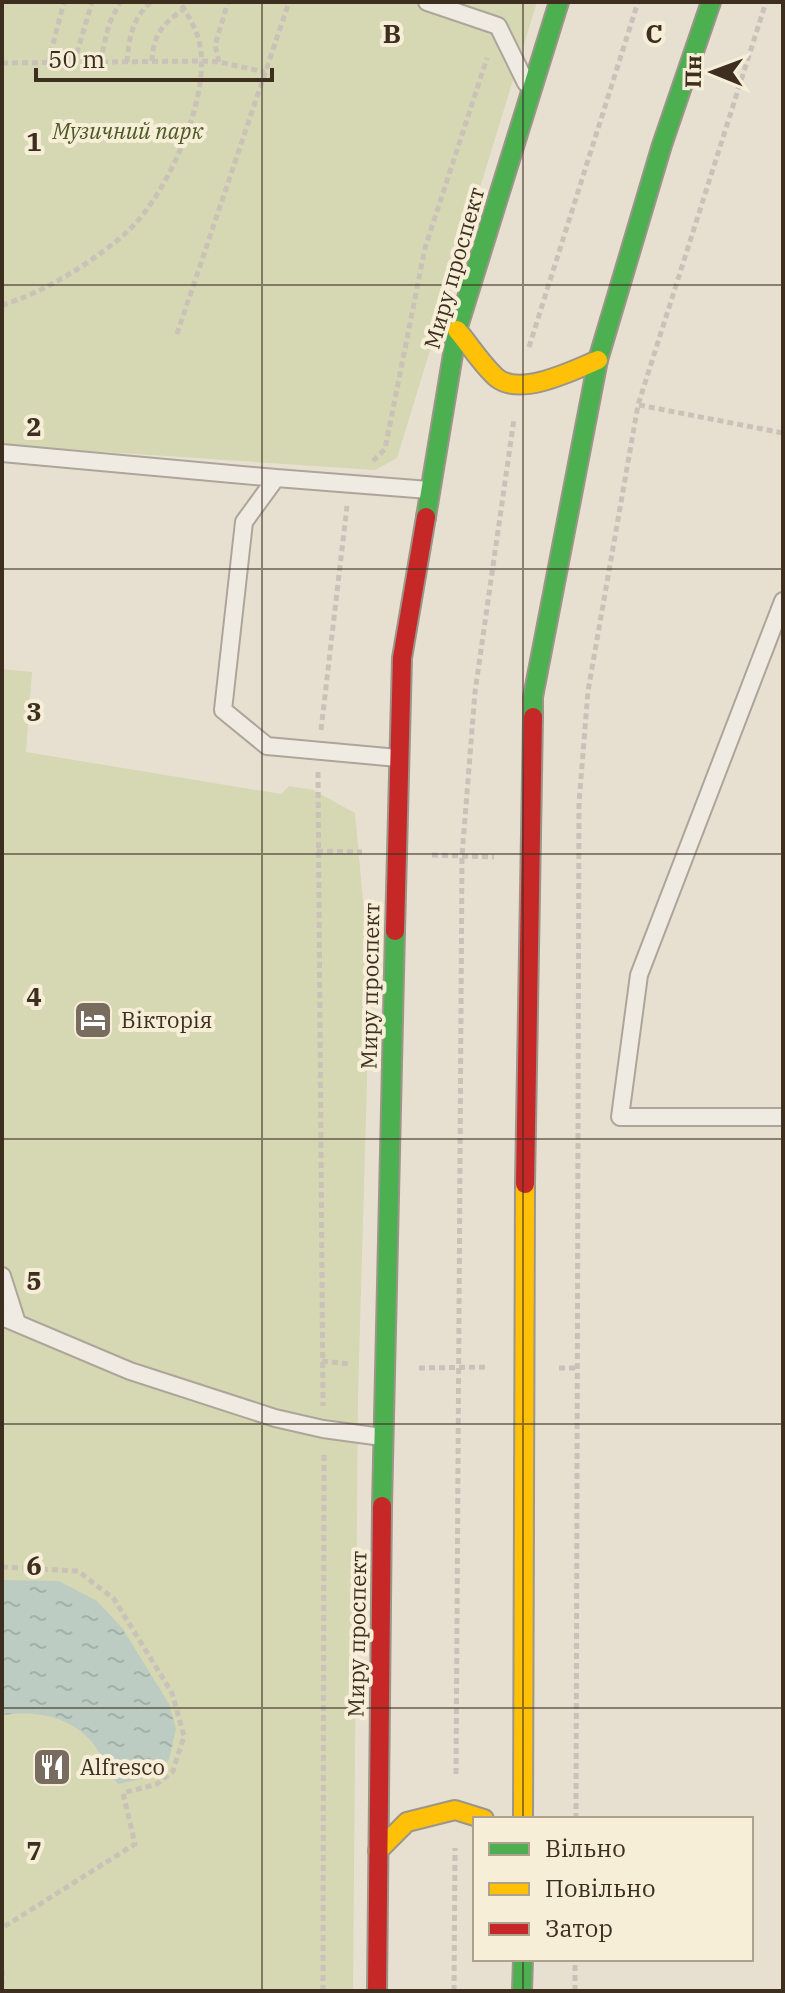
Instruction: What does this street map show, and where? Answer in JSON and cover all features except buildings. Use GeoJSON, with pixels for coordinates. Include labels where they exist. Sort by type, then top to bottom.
{"type":"FeatureCollection","features":[{"type":"Feature","properties":{"kind":"main road","name":"Миру проспект"},"geometry":{"type":"LineString","coordinates":[[377,1991],[383,1437],[402,658],[457,330],[559,2]]}},
{"type":"Feature","properties":{"kind":"main road"},"geometry":{"type":"LineString","coordinates":[[523,1817],[524,1367],[533,697],[598,360],[662,145],[711,2]]}},
{"type":"Feature","properties":{"kind":"main road"},"geometry":{"type":"LineString","coordinates":[[457,330],[501,381],[519,384],[548,380],[598,360]]}},
{"type":"Feature","properties":{"kind":"main road"},"geometry":{"type":"LineString","coordinates":[[378,1851],[407,1822],[455,1810],[478,1817]]}},
{"type":"Feature","properties":{"kind":"main road"},"geometry":{"type":"LineString","coordinates":[[522,1991],[523,1961]]}},
{"type":"Feature","properties":{"kind":"lane"},"geometry":{"type":"LineString","coordinates":[[427,2],[498,26],[531,92]]}},
{"type":"Feature","properties":{"kind":"lane"},"geometry":{"type":"LineString","coordinates":[[2,453],[350,486],[430,490]]}},
{"type":"Feature","properties":{"kind":"lane"},"geometry":{"type":"LineString","coordinates":[[276,478],[244,522],[223,710],[267,746],[399,758]]}},
{"type":"Feature","properties":{"kind":"lane"},"geometry":{"type":"LineString","coordinates":[[783,601],[639,975],[620,1117],[783,1117]]}},
{"type":"Feature","properties":{"kind":"lane"},"geometry":{"type":"LineString","coordinates":[[2,1276],[9,1320],[130,1371],[275,1418],[323,1429],[383,1437]]}},
{"type":"Feature","properties":{"kind":"path"},"geometry":{"type":"LineString","coordinates":[[48,63],[64,2]]}},
{"type":"Feature","properties":{"kind":"path"},"geometry":{"type":"LineString","coordinates":[[74,63],[92,2]]}},
{"type":"Feature","properties":{"kind":"path"},"geometry":{"type":"LineString","coordinates":[[100,62],[106,33],[120,2]]}},
{"type":"Feature","properties":{"kind":"path"},"geometry":{"type":"LineString","coordinates":[[127,62],[131,30],[151,2]]}},
{"type":"Feature","properties":{"kind":"path"},"geometry":{"type":"LineString","coordinates":[[2,305],[52,284],[86,262],[128,231],[155,200],[191,122],[201,61],[199,40],[180,2]]}},
{"type":"Feature","properties":{"kind":"path"},"geometry":{"type":"LineString","coordinates":[[219,62],[215,45],[228,2]]}},
{"type":"Feature","properties":{"kind":"path"},"geometry":{"type":"LineString","coordinates":[[177,334],[289,2]]}},
{"type":"Feature","properties":{"kind":"path"},"geometry":{"type":"LineString","coordinates":[[576,1817],[579,803],[588,691],[638,405],[766,2]]}},
{"type":"Feature","properties":{"kind":"path"},"geometry":{"type":"LineString","coordinates":[[152,61],[158,33],[167,20],[184,9]]}},
{"type":"Feature","properties":{"kind":"path"},"geometry":{"type":"LineString","coordinates":[[323,1991],[318,751],[350,486],[385,449],[425,248],[498,26]]}},
{"type":"Feature","properties":{"kind":"path"},"geometry":{"type":"LineString","coordinates":[[2,63],[201,61],[265,72]]}},
{"type":"Feature","properties":{"kind":"path"},"geometry":{"type":"LineString","coordinates":[[638,405],[783,433]]}},
{"type":"Feature","properties":{"kind":"path"},"geometry":{"type":"LineString","coordinates":[[317,851],[579,860]]}},
{"type":"Feature","properties":{"kind":"path"},"geometry":{"type":"LineString","coordinates":[[322,1361],[386,1368],[578,1368]]}},
{"type":"Feature","properties":{"kind":"path"},"geometry":{"type":"LineString","coordinates":[[2,1567],[78,1571],[114,1599],[172,1693],[184,1736],[173,1771],[157,1784],[123,1793],[135,1844],[2,1928]]}},
{"type":"Feature","properties":{"kind":"path"},"geometry":{"type":"LineString","coordinates":[[575,1961],[575,1991]]}},
{"type":"Feature","properties":{"kind":"path"},"geometry":{"type":"LineString","coordinates":[[2,1970],[2,1984]]}},
{"type":"Feature","properties":{"kind":"green space","name":"Музичний парк"},"geometry":{"type":"Polygon","coordinates":[[[2,2],[537,2],[397,458],[375,470],[2,445],[2,2]]]}},
{"type":"Feature","properties":{"kind":"green space"},"geometry":{"type":"Polygon","coordinates":[[[2,669],[32,672],[26,752],[281,794],[289,786],[313,790],[355,813],[370,977],[358,1396],[353,1991],[2,1991],[2,669]]]}},
{"type":"Feature","properties":{"kind":"water"},"geometry":{"type":"Polygon","coordinates":[[[2,1580],[59,1581],[97,1601],[123,1629],[169,1704],[176,1729],[169,1759],[158,1775],[118,1784],[95,1746],[76,1728],[53,1717],[2,1715],[2,1580]]]}},
{"type":"Feature","properties":{"kind":"traffic: fast"},"geometry":{"type":"LineString","coordinates":[[426,517],[457,330],[559,2]]}},
{"type":"Feature","properties":{"kind":"traffic: fast"},"geometry":{"type":"LineString","coordinates":[[533,717],[533,697],[598,360],[662,145],[711,2]]}},
{"type":"Feature","properties":{"kind":"traffic: fast"},"geometry":{"type":"LineString","coordinates":[[382,1506],[395,931]]}},
{"type":"Feature","properties":{"kind":"traffic: fast"},"geometry":{"type":"LineString","coordinates":[[522,1991],[523,1961]]}},
{"type":"Feature","properties":{"kind":"traffic: slow"},"geometry":{"type":"LineString","coordinates":[[457,330],[492,373],[507,383],[520,385],[548,380],[598,360]]}},
{"type":"Feature","properties":{"kind":"traffic: slow"},"geometry":{"type":"LineString","coordinates":[[523,1817],[525,1184]]}},
{"type":"Feature","properties":{"kind":"traffic: slow"},"geometry":{"type":"LineString","coordinates":[[378,1851],[407,1822],[455,1810],[478,1817]]}},
{"type":"Feature","properties":{"kind":"traffic: jam"},"geometry":{"type":"LineString","coordinates":[[395,931],[402,658],[426,517]]}},
{"type":"Feature","properties":{"kind":"traffic: jam"},"geometry":{"type":"LineString","coordinates":[[525,1184],[533,717]]}},
{"type":"Feature","properties":{"kind":"traffic: jam"},"geometry":{"type":"LineString","coordinates":[[377,1991],[382,1506]]}},
{"type":"Feature","properties":{"kind":"place","name":"Вікторія"},"geometry":{"type":"Point","coordinates":[93,1020]}},
{"type":"Feature","properties":{"kind":"place","name":"Alfresco"},"geometry":{"type":"Point","coordinates":[52,1767]}}]}
